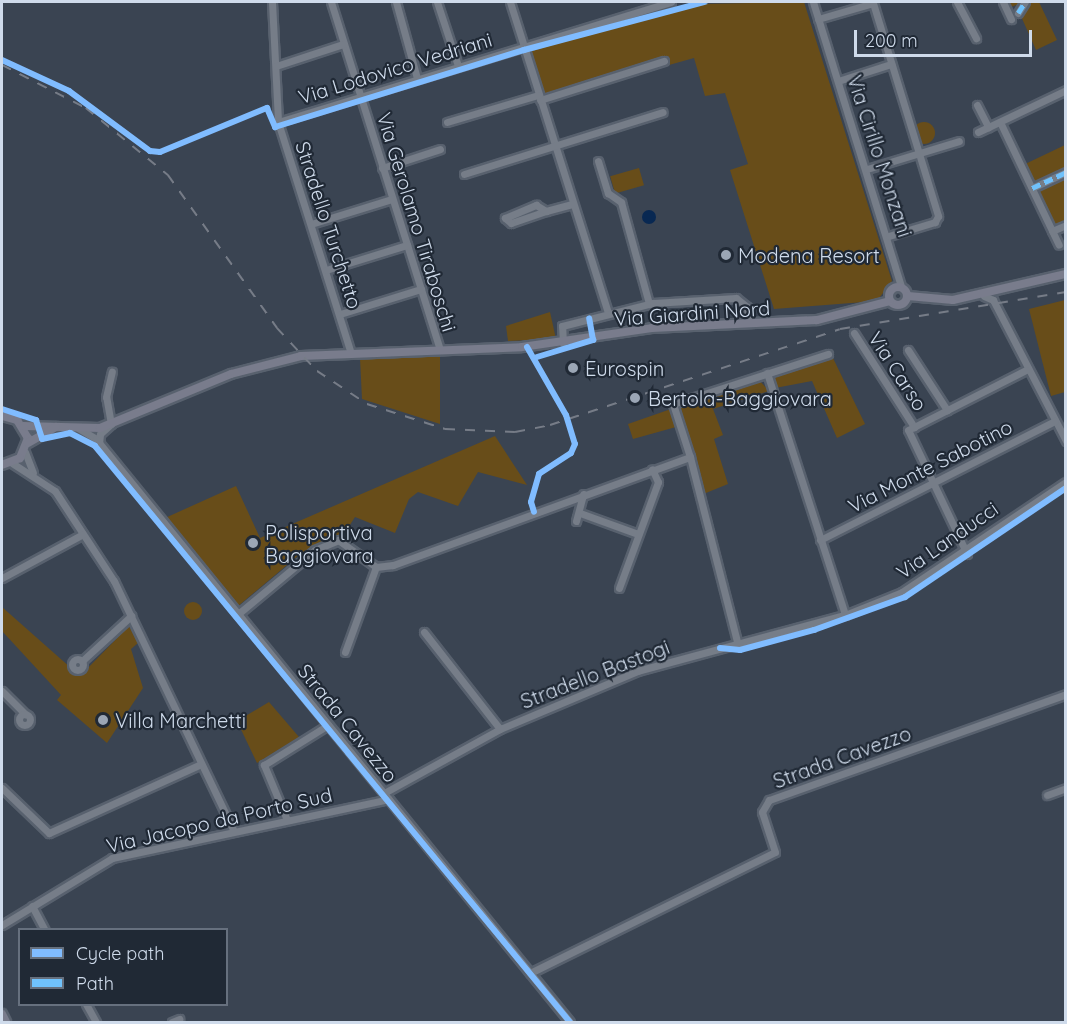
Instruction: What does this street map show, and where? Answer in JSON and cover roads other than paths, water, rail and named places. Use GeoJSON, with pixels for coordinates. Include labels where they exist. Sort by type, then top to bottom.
{"type":"FeatureCollection","features":[{"type":"Feature","properties":{"kind":"main road","name":"Via Giardini Nord"},"geometry":{"type":"LineString","coordinates":[[23,426],[111,424],[250,369],[350,351],[562,343],[652,328],[850,316],[890,301],[902,305],[908,296],[953,300],[984,296],[1065,274]]}},
{"type":"Feature","properties":{"kind":"main road"},"geometry":{"type":"LineString","coordinates":[[890,301],[890,292],[901,287],[908,296]]}},
{"type":"Feature","properties":{"kind":"main road"},"geometry":{"type":"LineString","coordinates":[[2,415],[23,426],[26,447]]}},
{"type":"Feature","properties":{"kind":"main road"},"geometry":{"type":"LineString","coordinates":[[2,465],[12,463],[26,447],[59,426]]}},
{"type":"Feature","properties":{"kind":"main road"},"geometry":{"type":"LineString","coordinates":[[2,1014],[6,1023]]}},
{"type":"Feature","properties":{"kind":"street","name":"Stradello Turchetto"},"geometry":{"type":"LineString","coordinates":[[272,2],[278,122],[350,351]]}},
{"type":"Feature","properties":{"kind":"street","name":"Via Gerolamo Tiraboschi"},"geometry":{"type":"LineString","coordinates":[[331,2],[440,349]]}},
{"type":"Feature","properties":{"kind":"street"},"geometry":{"type":"LineString","coordinates":[[396,2],[417,78]]}},
{"type":"Feature","properties":{"kind":"street"},"geometry":{"type":"LineString","coordinates":[[437,2],[458,66]]}},
{"type":"Feature","properties":{"kind":"street"},"geometry":{"type":"LineString","coordinates":[[510,2],[608,313]]}},
{"type":"Feature","properties":{"kind":"street","name":"Via Lodovico Vedriani"},"geometry":{"type":"LineString","coordinates":[[278,122],[671,2]]}},
{"type":"Feature","properties":{"kind":"street","name":"Via Cirillo Monzani"},"geometry":{"type":"LineString","coordinates":[[813,2],[889,236],[901,287]]}},
{"type":"Feature","properties":{"kind":"street"},"geometry":{"type":"LineString","coordinates":[[957,2],[976,38]]}},
{"type":"Feature","properties":{"kind":"street"},"geometry":{"type":"LineString","coordinates":[[1003,2],[1011,19]]}},
{"type":"Feature","properties":{"kind":"street"},"geometry":{"type":"LineString","coordinates":[[1018,13],[1025,2]]}},
{"type":"Feature","properties":{"kind":"street"},"geometry":{"type":"LineString","coordinates":[[818,19],[873,3],[938,219],[889,236]]}},
{"type":"Feature","properties":{"kind":"street"},"geometry":{"type":"LineString","coordinates":[[276,66],[343,44]]}},
{"type":"Feature","properties":{"kind":"street"},"geometry":{"type":"LineString","coordinates":[[447,122],[664,61]]}},
{"type":"Feature","properties":{"kind":"street"},"geometry":{"type":"LineString","coordinates":[[838,81],[891,64]]}},
{"type":"Feature","properties":{"kind":"street"},"geometry":{"type":"LineString","coordinates":[[978,132],[1065,90]]}},
{"type":"Feature","properties":{"kind":"street"},"geometry":{"type":"LineString","coordinates":[[977,105],[988,127]]}},
{"type":"Feature","properties":{"kind":"street"},"geometry":{"type":"LineString","coordinates":[[464,174],[663,112]]}},
{"type":"Feature","properties":{"kind":"street"},"geometry":{"type":"LineString","coordinates":[[1000,122],[1059,245]]}},
{"type":"Feature","properties":{"kind":"street"},"geometry":{"type":"LineString","coordinates":[[867,169],[959,141]]}},
{"type":"Feature","properties":{"kind":"street"},"geometry":{"type":"LineString","coordinates":[[382,168],[441,148]]}},
{"type":"Feature","properties":{"kind":"street"},"geometry":{"type":"LineString","coordinates":[[598,161],[608,194],[621,202],[649,303]]}},
{"type":"Feature","properties":{"kind":"street"},"geometry":{"type":"LineString","coordinates":[[1032,188],[1065,172]]}},
{"type":"Feature","properties":{"kind":"street"},"geometry":{"type":"LineString","coordinates":[[311,224],[392,199]]}},
{"type":"Feature","properties":{"kind":"street"},"geometry":{"type":"LineString","coordinates":[[546,211],[536,205],[505,218],[511,223],[573,204]]}},
{"type":"Feature","properties":{"kind":"street"},"geometry":{"type":"LineString","coordinates":[[1052,231],[1065,225]]}},
{"type":"Feature","properties":{"kind":"street"},"geometry":{"type":"LineString","coordinates":[[326,270],[406,244]]}},
{"type":"Feature","properties":{"kind":"street"},"geometry":{"type":"LineString","coordinates":[[340,314],[421,289]]}},
{"type":"Feature","properties":{"kind":"street"},"geometry":{"type":"LineString","coordinates":[[984,296],[998,311],[1026,370],[1065,441]]}},
{"type":"Feature","properties":{"kind":"street"},"geometry":{"type":"LineString","coordinates":[[562,343],[562,326],[649,303],[736,298],[747,307],[749,323]]}},
{"type":"Feature","properties":{"kind":"street","name":"Via Carso"},"geometry":{"type":"LineString","coordinates":[[854,333],[911,428],[931,483],[966,552]]}},
{"type":"Feature","properties":{"kind":"street"},"geometry":{"type":"LineString","coordinates":[[908,350],[947,410]]}},
{"type":"Feature","properties":{"kind":"street"},"geometry":{"type":"LineString","coordinates":[[738,645],[690,457],[673,404],[828,354]]}},
{"type":"Feature","properties":{"kind":"street"},"geometry":{"type":"LineString","coordinates":[[911,428],[1026,370]]}},
{"type":"Feature","properties":{"kind":"street"},"geometry":{"type":"LineString","coordinates":[[99,444],[100,434],[111,424],[106,397],[112,372]]}},
{"type":"Feature","properties":{"kind":"street"},"geometry":{"type":"LineString","coordinates":[[767,373],[845,615]]}},
{"type":"Feature","properties":{"kind":"street","name":"Via Monte Sabotino"},"geometry":{"type":"LineString","coordinates":[[820,540],[1055,421]]}},
{"type":"Feature","properties":{"kind":"street","name":"Strada Cavezzo"},"geometry":{"type":"LineString","coordinates":[[76,426],[99,444],[570,1023]]}},
{"type":"Feature","properties":{"kind":"street"},"geometry":{"type":"LineString","coordinates":[[26,447],[28,467],[42,481]]}},
{"type":"Feature","properties":{"kind":"street"},"geometry":{"type":"LineString","coordinates":[[376,567],[690,457]]}},
{"type":"Feature","properties":{"kind":"street"},"geometry":{"type":"LineString","coordinates":[[12,463],[55,491],[83,534],[131,616],[234,831]]}},
{"type":"Feature","properties":{"kind":"street"},"geometry":{"type":"LineString","coordinates":[[619,588],[658,482],[652,469]]}},
{"type":"Feature","properties":{"kind":"street","name":"Via Landucci"},"geometry":{"type":"LineString","coordinates":[[738,645],[845,615],[924,580],[1065,482]]}},
{"type":"Feature","properties":{"kind":"street"},"geometry":{"type":"LineString","coordinates":[[576,521],[580,513],[583,494]]}},
{"type":"Feature","properties":{"kind":"street"},"geometry":{"type":"LineString","coordinates":[[580,513],[638,534]]}},
{"type":"Feature","properties":{"kind":"street"},"geometry":{"type":"LineString","coordinates":[[2,578],[83,534]]}},
{"type":"Feature","properties":{"kind":"street"},"geometry":{"type":"LineString","coordinates":[[238,614],[315,550],[338,540],[376,567]]}},
{"type":"Feature","properties":{"kind":"street"},"geometry":{"type":"LineString","coordinates":[[345,652],[376,567]]}},
{"type":"Feature","properties":{"kind":"street"},"geometry":{"type":"LineString","coordinates":[[82,661],[131,616]]}},
{"type":"Feature","properties":{"kind":"street"},"geometry":{"type":"LineString","coordinates":[[424,632],[500,729]]}},
{"type":"Feature","properties":{"kind":"street","name":"Stradello Bastogi"},"geometry":{"type":"LineString","coordinates":[[386,796],[500,729],[637,671],[738,645]]}},
{"type":"Feature","properties":{"kind":"street"},"geometry":{"type":"LineString","coordinates":[[2,691],[21,713]]}},
{"type":"Feature","properties":{"kind":"street","name":"Strada Cavezzo"},"geometry":{"type":"LineString","coordinates":[[530,973],[775,852],[762,812],[769,800],[1065,694]]}},
{"type":"Feature","properties":{"kind":"street"},"geometry":{"type":"LineString","coordinates":[[287,820],[264,765],[328,725]]}},
{"type":"Feature","properties":{"kind":"street"},"geometry":{"type":"LineString","coordinates":[[2,788],[49,833],[201,764]]}},
{"type":"Feature","properties":{"kind":"street"},"geometry":{"type":"LineString","coordinates":[[1047,795],[1065,788]]}},
{"type":"Feature","properties":{"kind":"street","name":"Via Jacopo da Porto Sud"},"geometry":{"type":"LineString","coordinates":[[2,926],[112,858],[386,796]]}},
{"type":"Feature","properties":{"kind":"street"},"geometry":{"type":"LineString","coordinates":[[32,906],[44,928]]}},
{"type":"Feature","properties":{"kind":"street"},"geometry":{"type":"LineString","coordinates":[[87,1006],[96,1023]]}},
{"type":"Feature","properties":{"kind":"water"},"geometry":{"type":"Polygon","coordinates":[[[649,210],[654,212],[656,217],[654,222],[649,224],[644,222],[642,217],[644,212],[649,210]]]}},
{"type":"Feature","properties":{"kind":"railway"},"geometry":{"type":"LineString","coordinates":[[2,65],[86,108],[168,175],[277,328],[317,371],[367,404],[445,429],[515,432],[550,425],[840,329],[1066,292]]}},
{"type":"Feature","properties":{"kind":"place","name":"Modena Resort"},"geometry":{"type":"Point","coordinates":[726,255]}},
{"type":"Feature","properties":{"kind":"place","name":"Eurospin"},"geometry":{"type":"Point","coordinates":[573,368]}},
{"type":"Feature","properties":{"kind":"place","name":"Bertola-Baggiovara"},"geometry":{"type":"Point","coordinates":[635,398]}},
{"type":"Feature","properties":{"kind":"place","name":"Polisportiva Baggiovara"},"geometry":{"type":"Point","coordinates":[253,543]}},
{"type":"Feature","properties":{"kind":"place","name":"Villa Marchetti"},"geometry":{"type":"Point","coordinates":[103,720]}}]}
